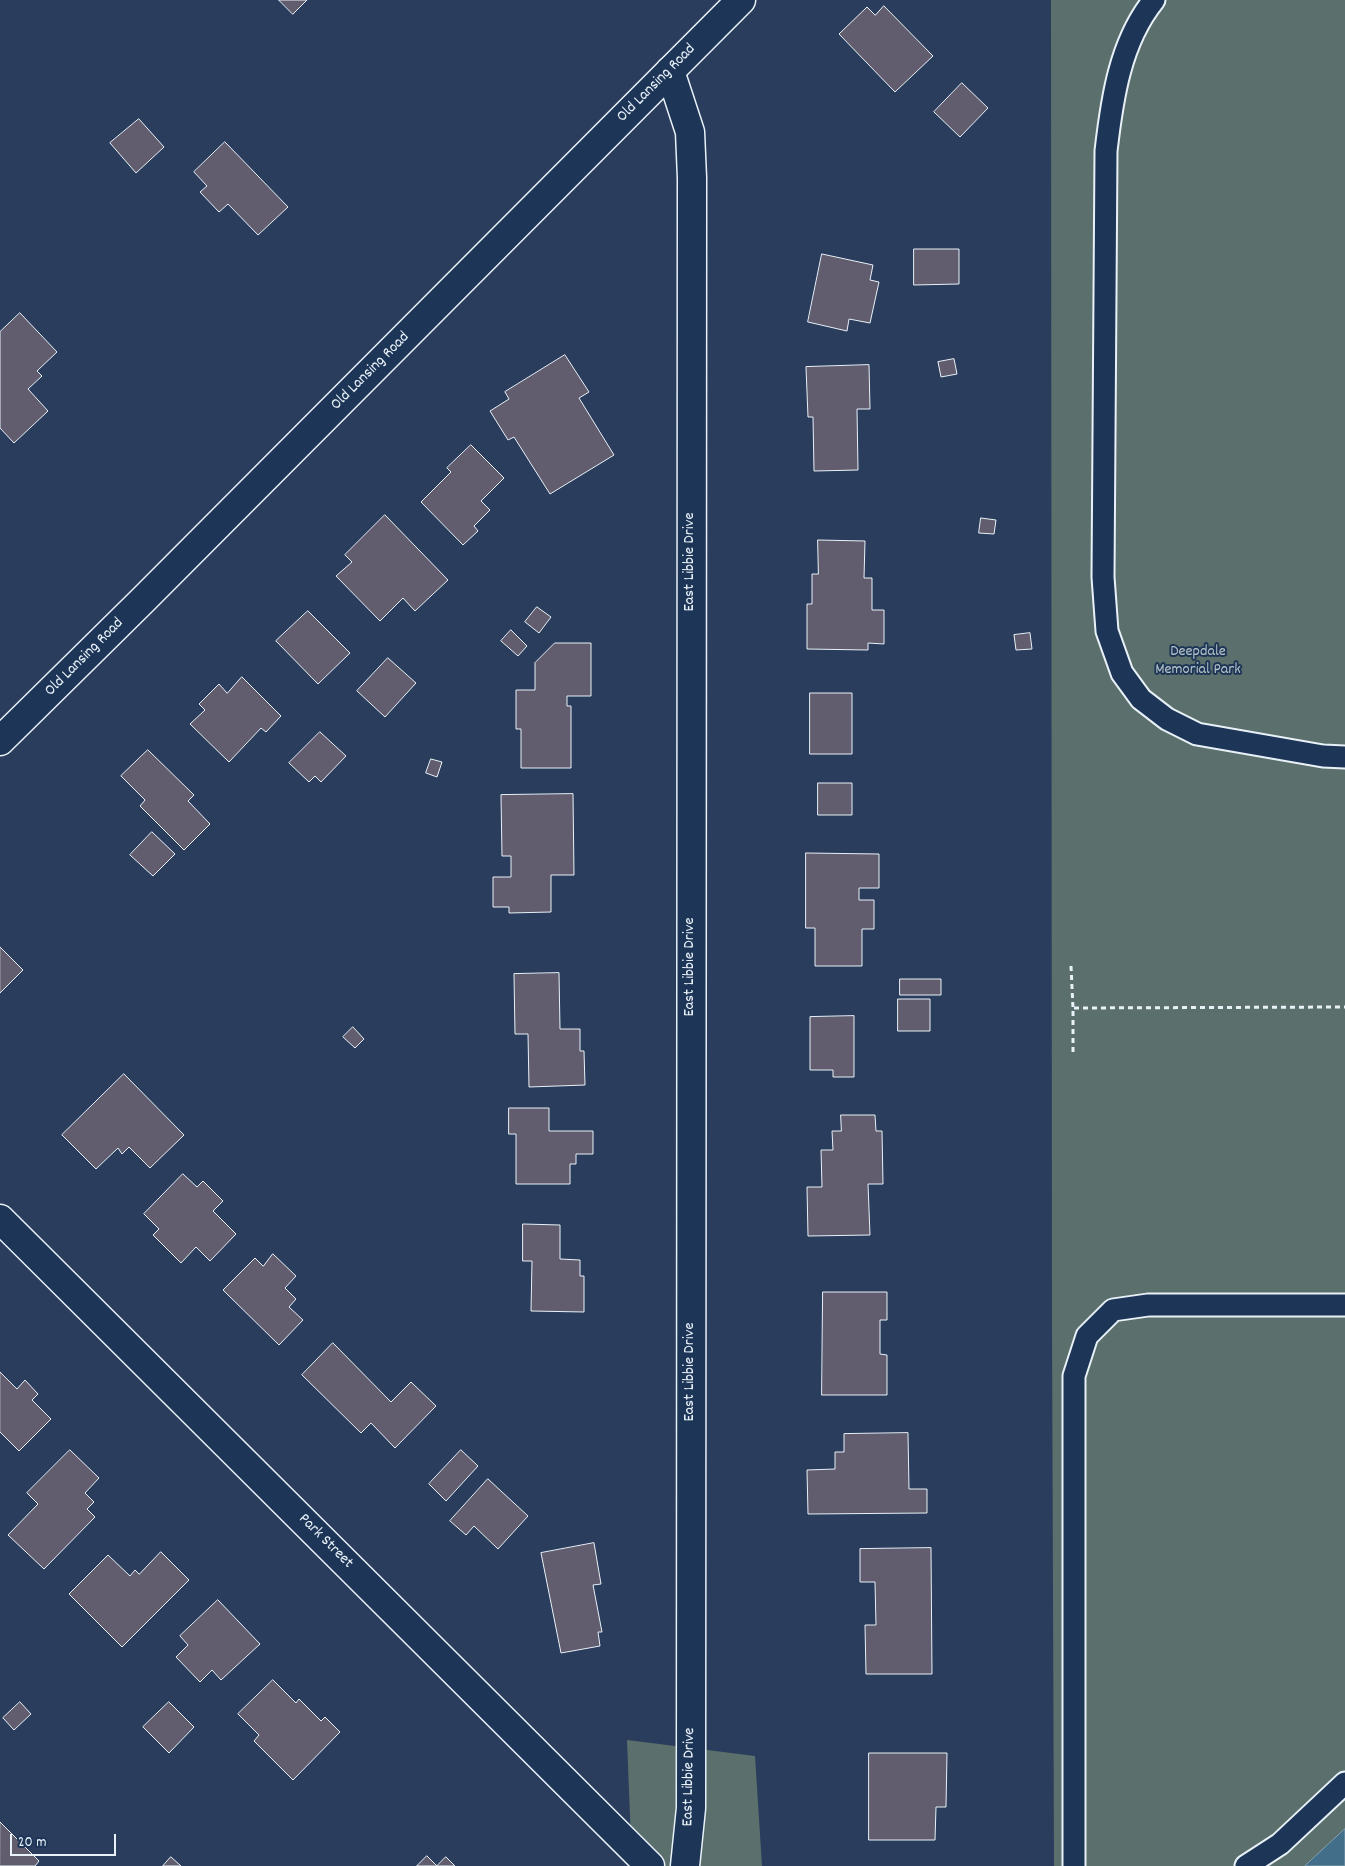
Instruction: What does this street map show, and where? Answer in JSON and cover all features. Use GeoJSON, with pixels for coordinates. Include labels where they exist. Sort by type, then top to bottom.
{"type":"FeatureCollection","features":[{"type":"Feature","properties":{"kind":"street","name":"Old Lansing Road"},"geometry":{"type":"LineString","coordinates":[[0,741],[741,0]]}},
{"type":"Feature","properties":{"kind":"street","name":"East Libbie Drive"},"geometry":{"type":"LineString","coordinates":[[670,71],[690,132],[692,178],[691,1808],[685,1866]]}},
{"type":"Feature","properties":{"kind":"street","name":"Park Street"},"geometry":{"type":"LineString","coordinates":[[0,1219],[650,1866]]}},
{"type":"Feature","properties":{"kind":"lane"},"geometry":{"type":"LineString","coordinates":[[1154,0],[1145,11],[1122,60],[1111,108],[1106,151],[1103,577],[1107,631],[1122,673],[1141,698],[1167,719],[1197,734],[1323,756],[1345,757]]}},
{"type":"Feature","properties":{"kind":"lane"},"geometry":{"type":"LineString","coordinates":[[1074,1866],[1074,1376],[1087,1336],[1113,1310],[1148,1305],[1345,1306]]}},
{"type":"Feature","properties":{"kind":"lane"},"geometry":{"type":"LineString","coordinates":[[1246,1866],[1280,1844],[1345,1783]]}},
{"type":"Feature","properties":{"kind":"path"},"geometry":{"type":"LineString","coordinates":[[1071,966],[1073,1052]]}},
{"type":"Feature","properties":{"kind":"path"},"geometry":{"type":"LineString","coordinates":[[1073,1008],[1345,1007]]}},
{"type":"Feature","properties":{"kind":"green space","name":"Deepdale Memorial Park"},"geometry":{"type":"Polygon","coordinates":[[[1051,0],[1345,0],[1345,1829],[1305,1866],[1054,1866],[1051,0]]]}},
{"type":"Feature","properties":{"kind":"green space"},"geometry":{"type":"Polygon","coordinates":[[[627,1740],[755,1756],[762,1866],[632,1866],[627,1740]]]}},
{"type":"Feature","properties":{"kind":"water"},"geometry":{"type":"Polygon","coordinates":[[[1345,1829],[1345,1866],[1305,1866],[1345,1829]]]}},
{"type":"Feature","properties":{"kind":"building"},"geometry":{"type":"Polygon","coordinates":[[[279,0],[307,0],[293,14],[279,0]]]}},
{"type":"Feature","properties":{"kind":"building"},"geometry":{"type":"Polygon","coordinates":[[[884,6],[933,56],[895,92],[839,34],[867,7],[875,15],[884,6]]]}},
{"type":"Feature","properties":{"kind":"building"},"geometry":{"type":"Polygon","coordinates":[[[962,83],[988,108],[960,137],[934,112],[962,83]]]}},
{"type":"Feature","properties":{"kind":"building"},"geometry":{"type":"Polygon","coordinates":[[[139,119],[164,147],[136,173],[110,143],[139,119]]]}},
{"type":"Feature","properties":{"kind":"building"},"geometry":{"type":"Polygon","coordinates":[[[225,142],[288,207],[258,235],[228,204],[219,212],[200,192],[207,186],[194,172],[225,142]]]}},
{"type":"Feature","properties":{"kind":"building"},"geometry":{"type":"Polygon","coordinates":[[[914,249],[959,249],[959,284],[914,285],[914,249]]]}},
{"type":"Feature","properties":{"kind":"building"},"geometry":{"type":"Polygon","coordinates":[[[822,254],[873,265],[870,280],[879,282],[870,323],[849,319],[847,331],[808,322],[822,254]]]}},
{"type":"Feature","properties":{"kind":"building"},"geometry":{"type":"Polygon","coordinates":[[[20,313],[57,352],[37,371],[42,376],[28,389],[48,411],[14,443],[0,428],[0,332],[20,313]]]}},
{"type":"Feature","properties":{"kind":"building"},"geometry":{"type":"Polygon","coordinates":[[[565,355],[589,392],[579,398],[614,455],[550,494],[514,437],[508,440],[490,411],[509,399],[505,392],[565,355]]]}},
{"type":"Feature","properties":{"kind":"building"},"geometry":{"type":"Polygon","coordinates":[[[954,359],[957,374],[941,377],[938,362],[954,359]]]}},
{"type":"Feature","properties":{"kind":"building"},"geometry":{"type":"Polygon","coordinates":[[[869,365],[870,409],[857,409],[858,470],[814,471],[813,417],[808,417],[806,367],[869,365]]]}},
{"type":"Feature","properties":{"kind":"building"},"geometry":{"type":"Polygon","coordinates":[[[471,445],[504,478],[481,501],[490,510],[474,526],[478,531],[463,545],[421,502],[451,472],[447,468],[471,445]]]}},
{"type":"Feature","properties":{"kind":"building"},"geometry":{"type":"Polygon","coordinates":[[[385,515],[448,580],[415,611],[403,598],[380,621],[336,576],[352,562],[345,555],[385,515]]]}},
{"type":"Feature","properties":{"kind":"building"},"geometry":{"type":"Polygon","coordinates":[[[981,518],[996,520],[994,534],[979,533],[981,518]]]}},
{"type":"Feature","properties":{"kind":"building"},"geometry":{"type":"Polygon","coordinates":[[[818,540],[865,541],[864,578],[872,578],[872,610],[884,610],[884,644],[868,643],[868,650],[807,649],[807,604],[812,604],[812,574],[818,574],[818,540]]]}},
{"type":"Feature","properties":{"kind":"building"},"geometry":{"type":"Polygon","coordinates":[[[537,607],[551,617],[539,633],[525,622],[537,607]]]}},
{"type":"Feature","properties":{"kind":"building"},"geometry":{"type":"Polygon","coordinates":[[[308,611],[350,653],[318,684],[276,641],[308,611]]]}},
{"type":"Feature","properties":{"kind":"building"},"geometry":{"type":"Polygon","coordinates":[[[511,630],[527,646],[518,656],[501,641],[511,630]]]}},
{"type":"Feature","properties":{"kind":"building"},"geometry":{"type":"Polygon","coordinates":[[[1030,633],[1032,649],[1016,650],[1014,635],[1030,633]]]}},
{"type":"Feature","properties":{"kind":"building"},"geometry":{"type":"Polygon","coordinates":[[[555,643],[591,643],[591,696],[567,696],[567,706],[571,706],[571,768],[521,768],[521,729],[516,729],[516,690],[535,690],[535,663],[555,643]]]}},
{"type":"Feature","properties":{"kind":"building"},"geometry":{"type":"Polygon","coordinates":[[[388,658],[416,683],[385,717],[357,691],[388,658]]]}},
{"type":"Feature","properties":{"kind":"building"},"geometry":{"type":"Polygon","coordinates":[[[242,677],[281,716],[266,732],[261,728],[229,762],[190,724],[205,710],[199,704],[219,684],[227,693],[242,677]]]}},
{"type":"Feature","properties":{"kind":"building"},"geometry":{"type":"Polygon","coordinates":[[[810,693],[852,693],[852,754],[810,754],[810,693]]]}},
{"type":"Feature","properties":{"kind":"building"},"geometry":{"type":"Polygon","coordinates":[[[320,732],[346,756],[321,782],[315,776],[309,782],[289,763],[320,732]]]}},
{"type":"Feature","properties":{"kind":"building"},"geometry":{"type":"Polygon","coordinates":[[[148,750],[194,795],[188,801],[210,824],[184,850],[140,806],[145,800],[121,776],[148,750]]]}},
{"type":"Feature","properties":{"kind":"building"},"geometry":{"type":"Polygon","coordinates":[[[431,759],[442,762],[437,777],[426,773],[431,759]]]}},
{"type":"Feature","properties":{"kind":"building"},"geometry":{"type":"Polygon","coordinates":[[[818,783],[852,783],[852,815],[818,815],[818,783]]]}},
{"type":"Feature","properties":{"kind":"building"},"geometry":{"type":"Polygon","coordinates":[[[573,794],[574,875],[551,875],[551,912],[509,913],[509,907],[493,907],[493,877],[511,877],[511,856],[502,856],[501,795],[573,794]]]}},
{"type":"Feature","properties":{"kind":"building"},"geometry":{"type":"Polygon","coordinates":[[[152,832],[175,854],[153,876],[130,855],[152,832]]]}},
{"type":"Feature","properties":{"kind":"building"},"geometry":{"type":"Polygon","coordinates":[[[806,853],[879,854],[879,888],[859,888],[859,900],[874,900],[874,929],[862,929],[862,966],[815,966],[815,928],[806,928],[806,853]]]}},
{"type":"Feature","properties":{"kind":"building"},"geometry":{"type":"Polygon","coordinates":[[[0,947],[23,970],[0,993],[0,947]]]}},
{"type":"Feature","properties":{"kind":"building"},"geometry":{"type":"Polygon","coordinates":[[[559,973],[560,1029],[580,1029],[580,1051],[584,1051],[585,1085],[529,1087],[528,1034],[515,1034],[514,974],[559,973]]]}},
{"type":"Feature","properties":{"kind":"building"},"geometry":{"type":"Polygon","coordinates":[[[900,979],[941,979],[941,995],[900,995],[900,979]]]}},
{"type":"Feature","properties":{"kind":"building"},"geometry":{"type":"Polygon","coordinates":[[[898,999],[930,999],[930,1031],[898,1031],[898,999]]]}},
{"type":"Feature","properties":{"kind":"building"},"geometry":{"type":"Polygon","coordinates":[[[854,1016],[854,1077],[833,1077],[833,1070],[810,1070],[810,1017],[854,1016]]]}},
{"type":"Feature","properties":{"kind":"building"},"geometry":{"type":"Polygon","coordinates":[[[353,1027],[364,1039],[355,1048],[343,1037],[353,1027]]]}},
{"type":"Feature","properties":{"kind":"building"},"geometry":{"type":"Polygon","coordinates":[[[124,1074],[184,1135],[150,1168],[129,1147],[122,1154],[118,1148],[96,1169],[62,1135],[124,1074]]]}},
{"type":"Feature","properties":{"kind":"building"},"geometry":{"type":"Polygon","coordinates":[[[509,1108],[549,1108],[549,1131],[593,1131],[593,1154],[576,1154],[576,1164],[570,1164],[570,1184],[516,1184],[516,1134],[509,1134],[509,1108]]]}},
{"type":"Feature","properties":{"kind":"building"},"geometry":{"type":"Polygon","coordinates":[[[841,1115],[875,1115],[876,1131],[882,1131],[883,1184],[868,1184],[870,1235],[808,1236],[807,1187],[822,1187],[821,1150],[833,1150],[832,1131],[841,1131],[841,1115]]]}},
{"type":"Feature","properties":{"kind":"building"},"geometry":{"type":"Polygon","coordinates":[[[183,1174],[197,1187],[203,1181],[223,1201],[213,1211],[236,1234],[210,1261],[196,1247],[181,1263],[153,1235],[159,1229],[144,1214],[183,1174]]]}},
{"type":"Feature","properties":{"kind":"building"},"geometry":{"type":"Polygon","coordinates":[[[523,1224],[560,1225],[560,1259],[580,1260],[580,1276],[584,1276],[584,1312],[531,1311],[532,1261],[523,1261],[523,1224]]]}},
{"type":"Feature","properties":{"kind":"building"},"geometry":{"type":"Polygon","coordinates":[[[273,1254],[296,1276],[285,1288],[296,1299],[289,1307],[303,1320],[279,1345],[223,1290],[255,1258],[263,1266],[273,1254]]]}},
{"type":"Feature","properties":{"kind":"building"},"geometry":{"type":"Polygon","coordinates":[[[823,1292],[887,1292],[887,1320],[880,1320],[880,1354],[887,1355],[887,1395],[822,1395],[823,1292]]]}},
{"type":"Feature","properties":{"kind":"building"},"geometry":{"type":"Polygon","coordinates":[[[333,1343],[391,1402],[411,1382],[436,1406],[395,1448],[371,1423],[361,1433],[302,1375],[333,1343]]]}},
{"type":"Feature","properties":{"kind":"building"},"geometry":{"type":"Polygon","coordinates":[[[0,1372],[17,1389],[25,1380],[38,1394],[32,1400],[51,1419],[19,1451],[0,1432],[0,1372]]]}},
{"type":"Feature","properties":{"kind":"building"},"geometry":{"type":"Polygon","coordinates":[[[908,1433],[909,1489],[927,1489],[927,1513],[808,1514],[807,1470],[835,1469],[835,1452],[844,1452],[844,1434],[908,1433]]]}},
{"type":"Feature","properties":{"kind":"building"},"geometry":{"type":"Polygon","coordinates":[[[70,1450],[99,1478],[85,1493],[94,1502],[87,1509],[95,1517],[44,1569],[8,1535],[38,1504],[27,1493],[70,1450]]]}},
{"type":"Feature","properties":{"kind":"building"},"geometry":{"type":"Polygon","coordinates":[[[461,1450],[478,1466],[446,1501],[429,1484],[461,1450]]]}},
{"type":"Feature","properties":{"kind":"building"},"geometry":{"type":"Polygon","coordinates":[[[488,1479],[528,1516],[498,1549],[474,1526],[466,1535],[450,1521],[488,1479]]]}},
{"type":"Feature","properties":{"kind":"building"},"geometry":{"type":"Polygon","coordinates":[[[594,1543],[601,1584],[593,1585],[602,1632],[598,1632],[600,1646],[561,1653],[541,1553],[594,1543]]]}},
{"type":"Feature","properties":{"kind":"building"},"geometry":{"type":"Polygon","coordinates":[[[931,1548],[932,1674],[866,1674],[865,1625],[876,1625],[875,1582],[860,1582],[860,1549],[931,1548]]]}},
{"type":"Feature","properties":{"kind":"building"},"geometry":{"type":"Polygon","coordinates":[[[161,1552],[189,1580],[122,1647],[69,1594],[108,1555],[130,1576],[135,1570],[139,1574],[161,1552]]]}},
{"type":"Feature","properties":{"kind":"building"},"geometry":{"type":"Polygon","coordinates":[[[218,1600],[260,1644],[221,1680],[212,1670],[200,1682],[176,1657],[188,1645],[180,1636],[218,1600]]]}},
{"type":"Feature","properties":{"kind":"building"},"geometry":{"type":"Polygon","coordinates":[[[273,1680],[296,1703],[299,1699],[321,1721],[325,1717],[340,1732],[293,1780],[254,1741],[259,1735],[238,1714],[273,1680]]]}},
{"type":"Feature","properties":{"kind":"building"},"geometry":{"type":"Polygon","coordinates":[[[20,1702],[31,1714],[14,1730],[3,1718],[20,1702]]]}},
{"type":"Feature","properties":{"kind":"building"},"geometry":{"type":"Polygon","coordinates":[[[169,1702],[194,1727],[169,1753],[143,1727],[169,1702]]]}},
{"type":"Feature","properties":{"kind":"building"},"geometry":{"type":"Polygon","coordinates":[[[869,1753],[947,1753],[946,1807],[936,1807],[935,1840],[869,1840],[869,1753]]]}},
{"type":"Feature","properties":{"kind":"building"},"geometry":{"type":"Polygon","coordinates":[[[0,1822],[39,1861],[35,1866],[0,1866],[0,1822]]]}},
{"type":"Feature","properties":{"kind":"building"},"geometry":{"type":"Polygon","coordinates":[[[427,1856],[437,1866],[417,1866],[427,1856]]]}},
{"type":"Feature","properties":{"kind":"building"},"geometry":{"type":"Polygon","coordinates":[[[171,1857],[181,1866],[163,1866],[171,1857]]]}},
{"type":"Feature","properties":{"kind":"building"},"geometry":{"type":"Polygon","coordinates":[[[446,1857],[455,1866],[437,1866],[446,1857]]]}}]}
